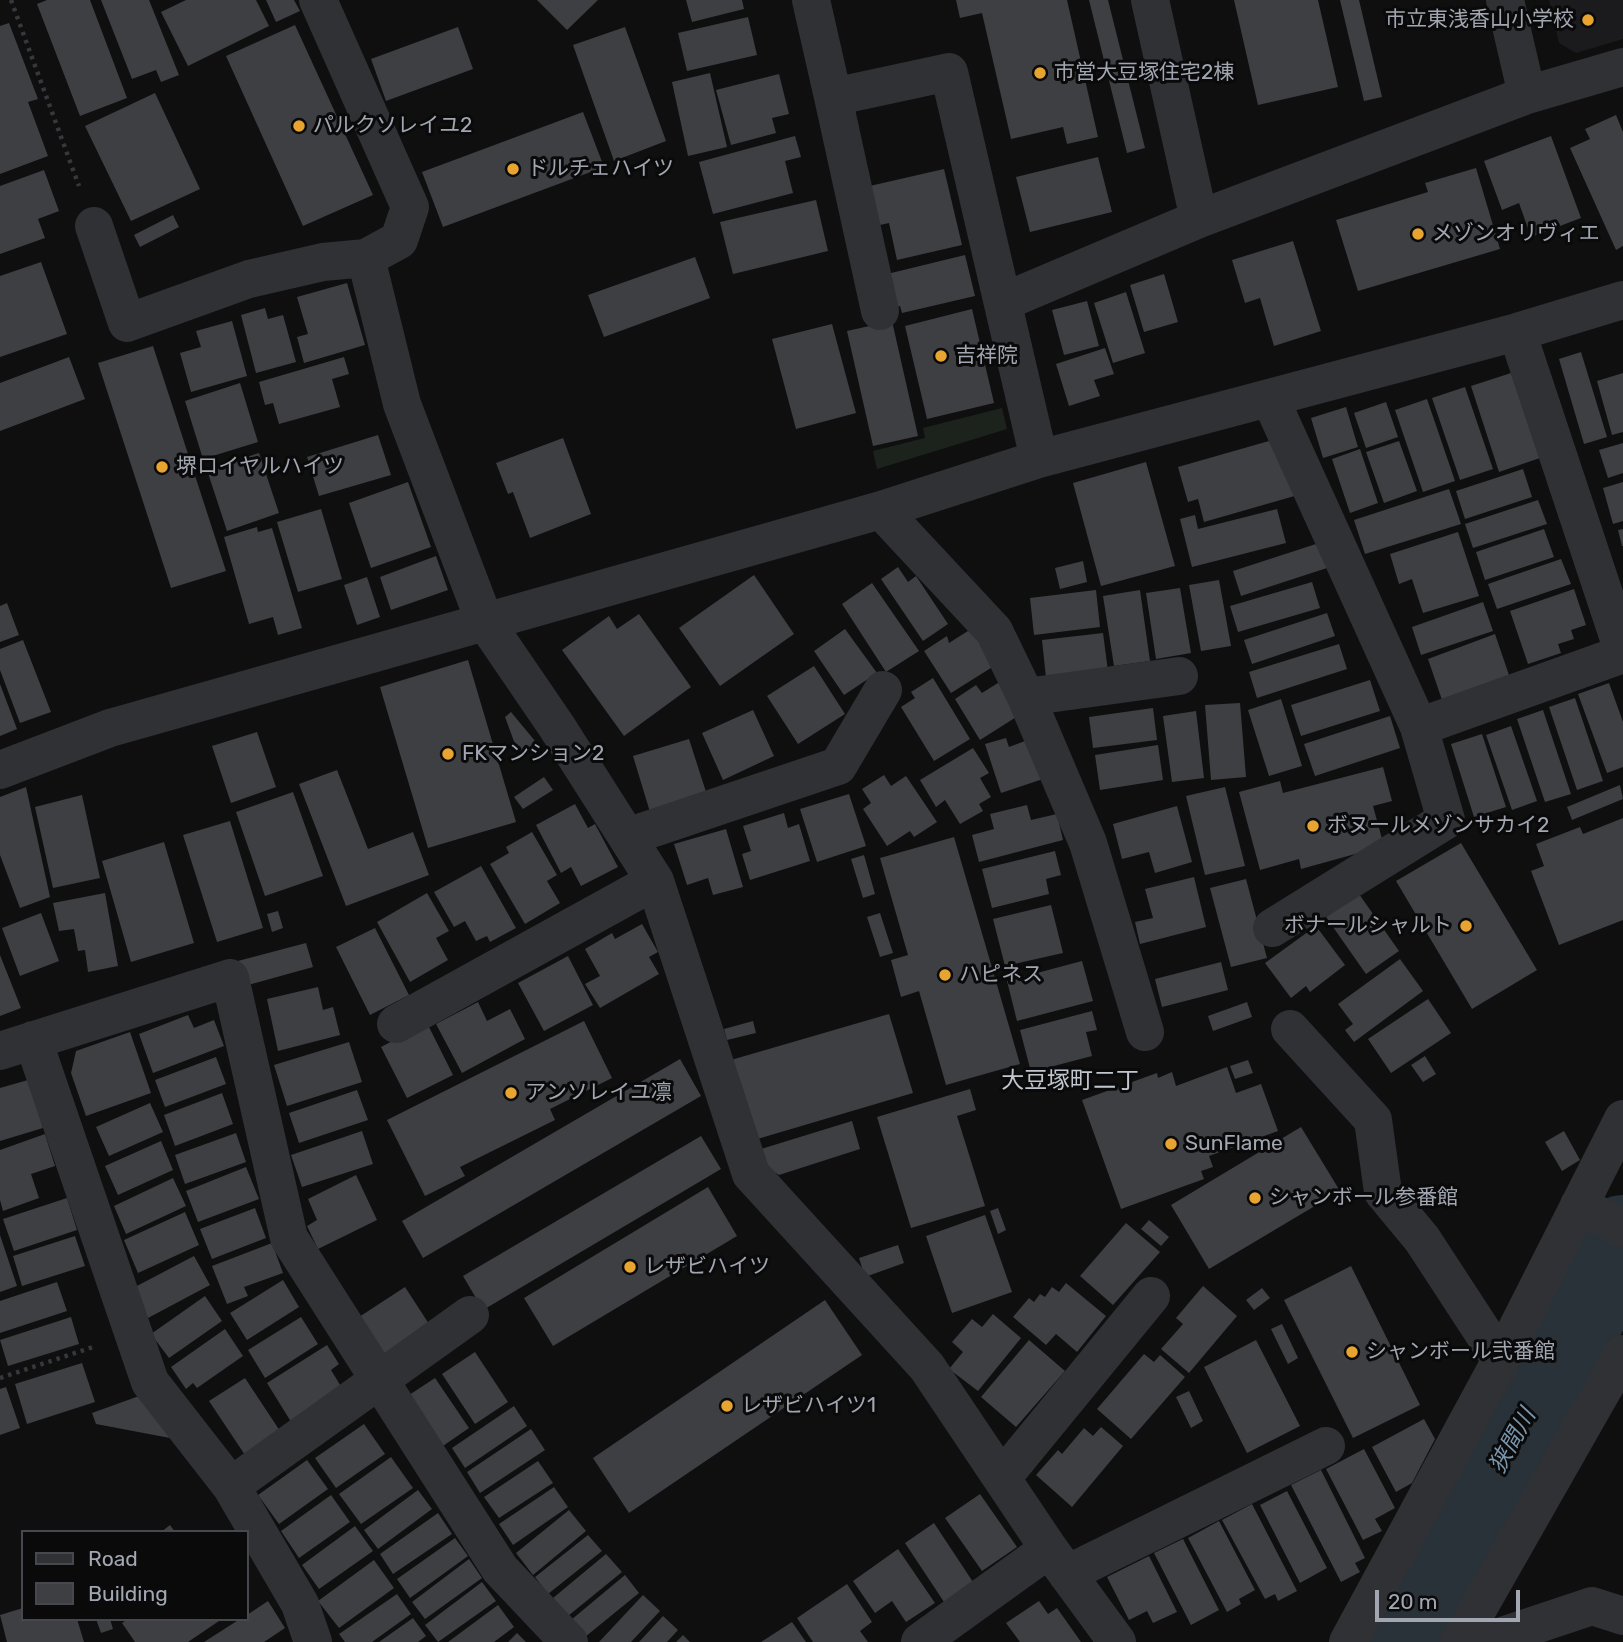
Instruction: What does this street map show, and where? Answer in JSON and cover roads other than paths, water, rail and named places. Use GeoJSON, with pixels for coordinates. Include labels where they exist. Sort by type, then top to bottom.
{"type":"FeatureCollection","features":[{"type":"Feature","properties":{"kind":"street"},"geometry":{"type":"LineString","coordinates":[[94,226],[127,323],[249,279],[323,262],[366,257],[399,240],[410,207],[318,0]]}},
{"type":"Feature","properties":{"kind":"street"},"geometry":{"type":"LineString","coordinates":[[811,0],[880,311]]}},
{"type":"Feature","properties":{"kind":"street"},"geometry":{"type":"LineString","coordinates":[[1150,0],[1199,219]]}},
{"type":"Feature","properties":{"kind":"street"},"geometry":{"type":"LineString","coordinates":[[1505,0],[1527,95]]}},
{"type":"Feature","properties":{"kind":"street"},"geometry":{"type":"LineString","coordinates":[[1003,302],[1199,219],[1527,95],[1623,68]]}},
{"type":"Feature","properties":{"kind":"street"},"geometry":{"type":"LineString","coordinates":[[832,97],[949,72],[1039,459]]}},
{"type":"Feature","properties":{"kind":"street"},"geometry":{"type":"LineString","coordinates":[[366,257],[402,404],[484,620],[557,727],[654,881],[751,1174],[927,1367],[1058,1562],[1117,1642]]}},
{"type":"Feature","properties":{"kind":"street"},"geometry":{"type":"LineString","coordinates":[[0,770],[110,727],[881,510],[1039,459],[1517,332],[1623,300]]}},
{"type":"Feature","properties":{"kind":"street"},"geometry":{"type":"LineString","coordinates":[[1419,727],[1623,652],[1517,332]]}},
{"type":"Feature","properties":{"kind":"street"},"geometry":{"type":"LineString","coordinates":[[1270,398],[1419,727],[1446,820],[1272,928]]}},
{"type":"Feature","properties":{"kind":"street"},"geometry":{"type":"LineString","coordinates":[[881,510],[995,631],[1088,843],[1145,1032]]}},
{"type":"Feature","properties":{"kind":"street"},"geometry":{"type":"LineString","coordinates":[[1026,697],[1179,676]]}},
{"type":"Feature","properties":{"kind":"street"},"geometry":{"type":"LineString","coordinates":[[627,837],[838,766],[883,690]]}},
{"type":"Feature","properties":{"kind":"street"},"geometry":{"type":"LineString","coordinates":[[396,1024],[654,881]]}},
{"type":"Feature","properties":{"kind":"street"},"geometry":{"type":"LineString","coordinates":[[313,1642],[300,1604],[231,1486],[150,1382],[133,1333],[17,1045],[230,978],[289,1237],[500,1569],[569,1642]]}},
{"type":"Feature","properties":{"kind":"street"},"geometry":{"type":"LineString","coordinates":[[1290,1029],[1373,1120],[1382,1192],[1422,1239],[1501,1360]]}},
{"type":"Feature","properties":{"kind":"street"},"geometry":{"type":"LineString","coordinates":[[1348,1642],[1501,1360],[1623,1119]]}},
{"type":"Feature","properties":{"kind":"street"},"geometry":{"type":"LineString","coordinates":[[1579,1205],[1623,1228]]}},
{"type":"Feature","properties":{"kind":"street"},"geometry":{"type":"LineString","coordinates":[[1002,1478],[1151,1296]]}},
{"type":"Feature","properties":{"kind":"street"},"geometry":{"type":"LineString","coordinates":[[231,1486],[470,1315]]}},
{"type":"Feature","properties":{"kind":"street"},"geometry":{"type":"LineString","coordinates":[[1459,1642],[1623,1354]]}},
{"type":"Feature","properties":{"kind":"street"},"geometry":{"type":"LineString","coordinates":[[920,1642],[1058,1562],[1326,1446]]}},
{"type":"Feature","properties":{"kind":"street"},"geometry":{"type":"LineString","coordinates":[[1484,1642],[1592,1606],[1623,1616]]}},
{"type":"Feature","properties":{"kind":"waterway","name":"狭間川"},"geometry":{"type":"LineString","coordinates":[[1403,1642],[1623,1239]]}},
{"type":"Feature","properties":{"kind":"place","name":"市立東浅香山小学校"},"geometry":{"type":"Point","coordinates":[1588,20]}},
{"type":"Feature","properties":{"kind":"place","name":"市営大豆塚住宅2棟"},"geometry":{"type":"Point","coordinates":[1040,73]}},
{"type":"Feature","properties":{"kind":"place","name":"パルクソレイユ2"},"geometry":{"type":"Point","coordinates":[299,126]}},
{"type":"Feature","properties":{"kind":"place","name":"ドルチェハイツ"},"geometry":{"type":"Point","coordinates":[513,169]}},
{"type":"Feature","properties":{"kind":"place","name":"メゾンオリヴィエ"},"geometry":{"type":"Point","coordinates":[1418,234]}},
{"type":"Feature","properties":{"kind":"place","name":"吉祥院"},"geometry":{"type":"Point","coordinates":[941,356]}},
{"type":"Feature","properties":{"kind":"place","name":"堺ロイヤルハイツ"},"geometry":{"type":"Point","coordinates":[162,467]}},
{"type":"Feature","properties":{"kind":"place","name":"FKマンション2"},"geometry":{"type":"Point","coordinates":[448,754]}},
{"type":"Feature","properties":{"kind":"place","name":"ボヌールメゾンサカイ2"},"geometry":{"type":"Point","coordinates":[1313,826]}},
{"type":"Feature","properties":{"kind":"place","name":"ボナールシャルト"},"geometry":{"type":"Point","coordinates":[1466,926]}},
{"type":"Feature","properties":{"kind":"place","name":"ハピネス"},"geometry":{"type":"Point","coordinates":[945,975]}},
{"type":"Feature","properties":{"kind":"place","name":"アンソレイユ凛"},"geometry":{"type":"Point","coordinates":[511,1093]}},
{"type":"Feature","properties":{"kind":"place","name":"SunFlame"},"geometry":{"type":"Point","coordinates":[1171,1144]}},
{"type":"Feature","properties":{"kind":"place","name":"シャンボール参番館"},"geometry":{"type":"Point","coordinates":[1255,1198]}},
{"type":"Feature","properties":{"kind":"place","name":"レザビハイツ"},"geometry":{"type":"Point","coordinates":[630,1267]}},
{"type":"Feature","properties":{"kind":"place","name":"シャンボール弐番館"},"geometry":{"type":"Point","coordinates":[1352,1352]}},
{"type":"Feature","properties":{"kind":"place","name":"レザビハイツ1"},"geometry":{"type":"Point","coordinates":[727,1406]}},
{"type":"Feature","properties":{"kind":"district","name":"大豆塚町二丁"},"geometry":{"type":"Point","coordinates":[1070,1081]}}]}
